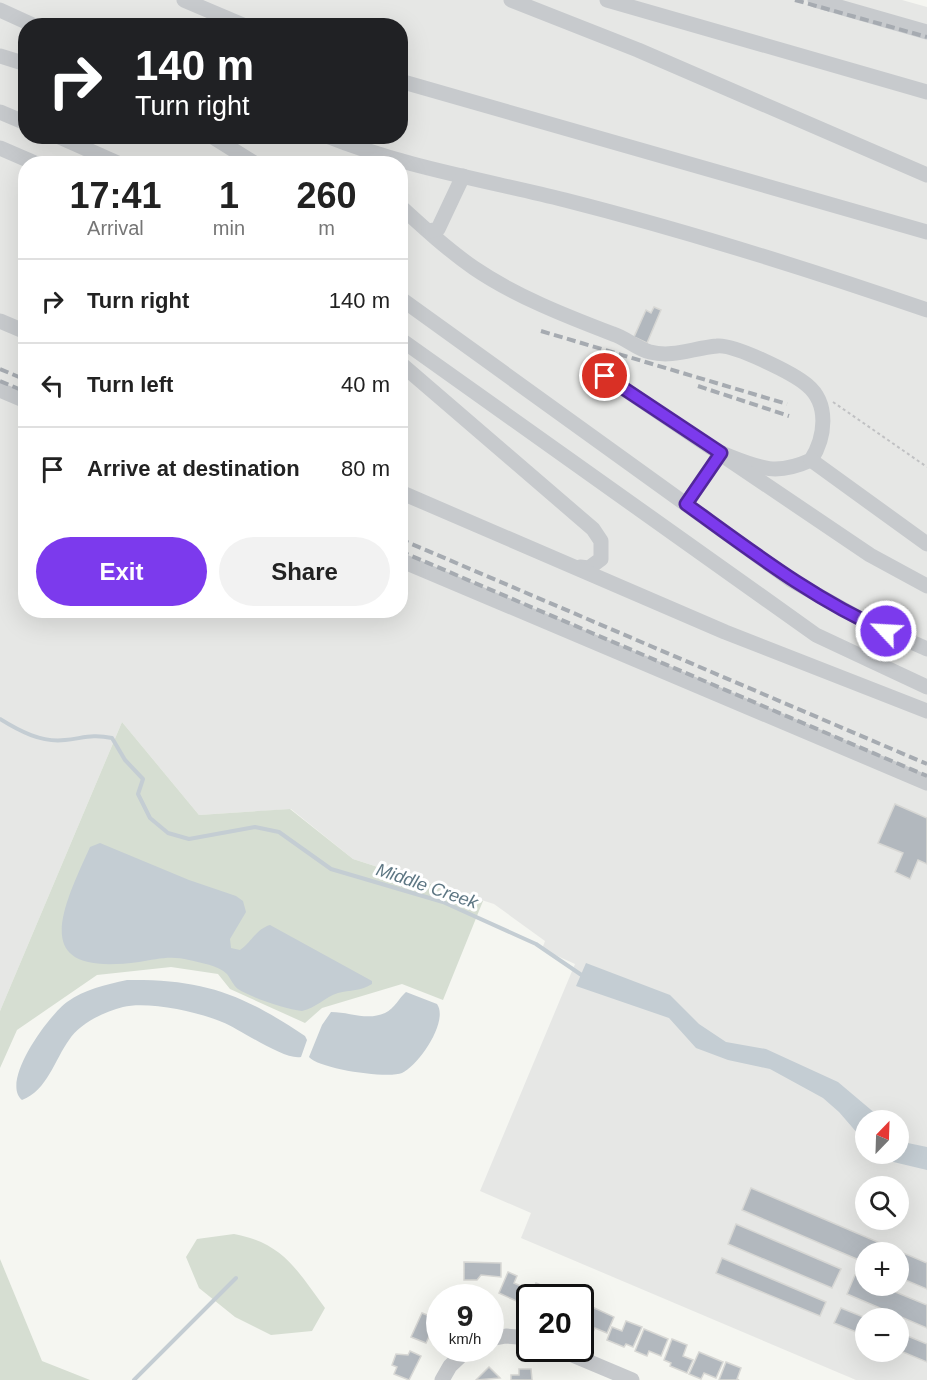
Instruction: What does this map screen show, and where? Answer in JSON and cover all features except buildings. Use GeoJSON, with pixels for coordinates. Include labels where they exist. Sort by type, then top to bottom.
{"type":"FeatureCollection","features":[{"type":"Feature","properties":{"kind":"street"},"geometry":{"type":"LineString","coordinates":[[184,0],[226,18]]}},
{"type":"Feature","properties":{"kind":"street"},"geometry":{"type":"LineString","coordinates":[[511,0],[638,50],[927,175]]}},
{"type":"Feature","properties":{"kind":"street"},"geometry":{"type":"LineString","coordinates":[[607,0],[927,92]]}},
{"type":"Feature","properties":{"kind":"street"},"geometry":{"type":"LineString","coordinates":[[815,0],[927,32]]}},
{"type":"Feature","properties":{"kind":"street"},"geometry":{"type":"LineString","coordinates":[[0,10],[18,18]]}},
{"type":"Feature","properties":{"kind":"street"},"geometry":{"type":"LineString","coordinates":[[0,56],[18,62]]}},
{"type":"Feature","properties":{"kind":"street"},"geometry":{"type":"LineString","coordinates":[[408,83],[927,232]]}},
{"type":"Feature","properties":{"kind":"street"},"geometry":{"type":"LineString","coordinates":[[0,112],[18,120]]}},
{"type":"Feature","properties":{"kind":"street"},"geometry":{"type":"LineString","coordinates":[[75,144],[102,156]]}},
{"type":"Feature","properties":{"kind":"street"},"geometry":{"type":"LineString","coordinates":[[224,144],[243,156]]}},
{"type":"Feature","properties":{"kind":"street"},"geometry":{"type":"LineString","coordinates":[[350,144],[385,156]]}},
{"type":"Feature","properties":{"kind":"street"},"geometry":{"type":"LineString","coordinates":[[0,148],[18,156]]}},
{"type":"Feature","properties":{"kind":"street"},"geometry":{"type":"LineString","coordinates":[[408,163],[566,201],[763,256],[842,279],[927,310]]}},
{"type":"Feature","properties":{"kind":"street"},"geometry":{"type":"LineString","coordinates":[[429,231],[438,229],[463,176]]}},
{"type":"Feature","properties":{"kind":"street"},"geometry":{"type":"LineString","coordinates":[[408,214],[475,268],[505,286],[594,328],[616,334],[648,352],[672,355],[718,346],[740,349],[808,385],[818,400],[823,425],[818,450],[811,460],[791,469],[776,470],[721,453]]}},
{"type":"Feature","properties":{"kind":"street"},"geometry":{"type":"LineString","coordinates":[[408,304],[791,580],[866,622],[927,649]]}},
{"type":"Feature","properties":{"kind":"street"},"geometry":{"type":"LineString","coordinates":[[0,321],[18,329]]}},
{"type":"Feature","properties":{"kind":"street"},"geometry":{"type":"LineString","coordinates":[[408,345],[816,636],[927,687]]}},
{"type":"Feature","properties":{"kind":"street"},"geometry":{"type":"LineString","coordinates":[[408,370],[593,529],[601,541],[601,559],[589,568],[577,567]]}},
{"type":"Feature","properties":{"kind":"street"},"geometry":{"type":"LineString","coordinates":[[605,376],[870,555],[927,586]]}},
{"type":"Feature","properties":{"kind":"street"},"geometry":{"type":"LineString","coordinates":[[0,390],[18,398]]}},
{"type":"Feature","properties":{"kind":"street"},"geometry":{"type":"LineString","coordinates":[[686,504],[721,453]]}},
{"type":"Feature","properties":{"kind":"street"},"geometry":{"type":"LineString","coordinates":[[811,460],[927,544]]}},
{"type":"Feature","properties":{"kind":"street"},"geometry":{"type":"LineString","coordinates":[[408,495],[725,632],[927,711]]}},
{"type":"Feature","properties":{"kind":"street"},"geometry":{"type":"LineString","coordinates":[[408,563],[927,783]]}},
{"type":"Feature","properties":{"kind":"street"},"geometry":{"type":"LineString","coordinates":[[441,1380],[453,1362]]}},
{"type":"Feature","properties":{"kind":"street"},"geometry":{"type":"LineString","coordinates":[[589,1362],[632,1380]]}},
{"type":"Feature","properties":{"kind":"path"},"geometry":{"type":"LineString","coordinates":[[825,397],[927,466]]}},
{"type":"Feature","properties":{"kind":"shaded area"},"geometry":{"type":"Polygon","coordinates":[[[0,0],[902,0],[927,7],[927,1380],[856,1380],[521,1238],[531,1213],[480,1191],[575,964],[542,949],[545,941],[494,904],[353,859],[291,809],[199,815],[122,722],[0,1011],[0,0]]]}},
{"type":"Feature","properties":{"kind":"shaded area"},"geometry":{"type":"Polygon","coordinates":[[[122,722],[199,815],[290,809],[353,859],[483,901],[443,1000],[402,984],[322,1008],[305,1023],[230,989],[218,974],[171,967],[97,975],[17,1030],[0,1068],[0,1011],[122,722]]]}},
{"type":"Feature","properties":{"kind":"shaded area"},"geometry":{"type":"Polygon","coordinates":[[[100,843],[189,880],[236,896],[243,901],[246,912],[230,939],[231,948],[240,950],[261,930],[270,925],[372,981],[372,984],[333,995],[302,1011],[269,1003],[244,992],[236,987],[223,971],[204,963],[176,958],[104,964],[81,960],[67,950],[62,936],[63,917],[69,896],[90,847],[100,843]]]}},
{"type":"Feature","properties":{"kind":"shaded area"},"geometry":{"type":"Polygon","coordinates":[[[586,963],[670,995],[699,1024],[726,1042],[766,1049],[838,1082],[871,1110],[855,1110],[855,1130],[823,1098],[770,1069],[728,1060],[696,1048],[669,1018],[576,986],[586,963]]]}},
{"type":"Feature","properties":{"kind":"shaded area"},"geometry":{"type":"Polygon","coordinates":[[[127,980],[154,980],[201,986],[241,1000],[261,1009],[305,1036],[307,1040],[301,1057],[284,1054],[212,1018],[159,1006],[123,1007],[100,1015],[79,1028],[38,1090],[22,1100],[17,1091],[17,1079],[22,1065],[39,1034],[59,1009],[88,991],[127,980]]]}},
{"type":"Feature","properties":{"kind":"shaded area"},"geometry":{"type":"Polygon","coordinates":[[[406,992],[437,1004],[440,1012],[436,1031],[424,1052],[402,1073],[383,1075],[339,1069],[309,1057],[322,1025],[331,1012],[365,1016],[378,1015],[392,1008],[406,992]]]}},
{"type":"Feature","properties":{"kind":"shaded area"},"geometry":{"type":"Polygon","coordinates":[[[909,1143],[927,1147],[927,1170],[902,1164],[909,1164],[909,1143]]]}},
{"type":"Feature","properties":{"kind":"shaded area"},"geometry":{"type":"Polygon","coordinates":[[[234,1234],[265,1244],[277,1251],[297,1270],[325,1308],[312,1331],[271,1335],[235,1317],[199,1288],[186,1257],[197,1239],[234,1234]]]}},
{"type":"Feature","properties":{"kind":"shaded area"},"geometry":{"type":"Polygon","coordinates":[[[0,1259],[42,1361],[90,1380],[0,1380],[0,1259]]]}},
{"type":"Feature","properties":{"kind":"waterway","name":"Middle Creek"},"geometry":{"type":"LineString","coordinates":[[0,719],[23,732],[48,740],[93,736],[112,738],[125,760],[143,779],[138,794],[150,818],[168,833],[189,839],[255,827],[279,832],[331,869],[443,902],[536,944],[583,976]]}},
{"type":"Feature","properties":{"kind":"waterway"},"geometry":{"type":"LineString","coordinates":[[134,1380],[236,1278]]}},
{"type":"Feature","properties":{"kind":"railway"},"geometry":{"type":"LineString","coordinates":[[795,0],[927,37]]}},
{"type":"Feature","properties":{"kind":"railway"},"geometry":{"type":"LineString","coordinates":[[541,331],[787,404]]}},
{"type":"Feature","properties":{"kind":"railway"},"geometry":{"type":"LineString","coordinates":[[0,369],[18,377]]}},
{"type":"Feature","properties":{"kind":"railway"},"geometry":{"type":"LineString","coordinates":[[0,381],[18,389]]}},
{"type":"Feature","properties":{"kind":"railway"},"geometry":{"type":"LineString","coordinates":[[698,386],[789,416]]}},
{"type":"Feature","properties":{"kind":"railway"},"geometry":{"type":"LineString","coordinates":[[408,542],[927,764]]}},
{"type":"Feature","properties":{"kind":"railway"},"geometry":{"type":"LineString","coordinates":[[408,554],[927,776]]}},
{"type":"Feature","properties":{"kind":"route"},"geometry":{"type":"LineString","coordinates":[[605,376],[721,453],[686,504],[791,580],[831,604],[886,631]]}}]}
